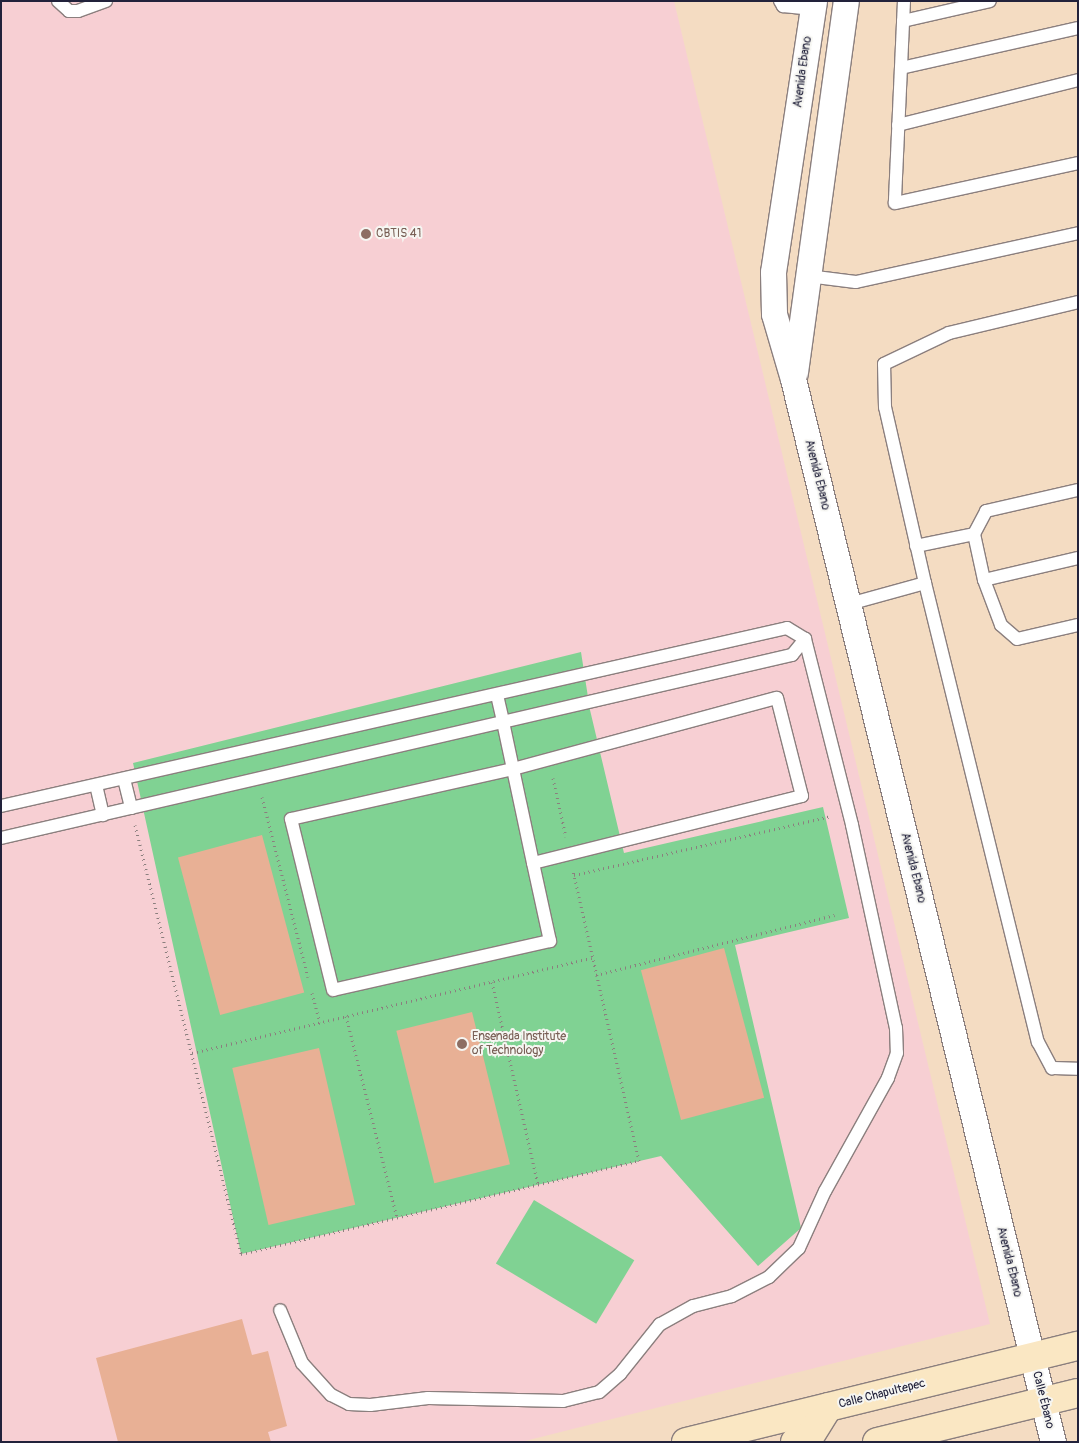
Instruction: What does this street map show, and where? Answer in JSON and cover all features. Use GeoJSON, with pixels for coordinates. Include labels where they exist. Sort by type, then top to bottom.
{"type":"FeatureCollection","features":[{"type":"Feature","properties":{"kind":"main road","name":"Calle Chapultepec"},"geometry":{"type":"LineString","coordinates":[[686,1442],[1078,1346]]}},
{"type":"Feature","properties":{"kind":"main road"},"geometry":{"type":"LineString","coordinates":[[878,1442],[1078,1393]]}},
{"type":"Feature","properties":{"kind":"main road"},"geometry":{"type":"LineString","coordinates":[[796,1442],[810,1436],[828,1407]]}},
{"type":"Feature","properties":{"kind":"street","name":"Avenida Ebano"},"geometry":{"type":"LineString","coordinates":[[794,379],[846,1]]}},
{"type":"Feature","properties":{"kind":"street","name":"Avenida Ebano"},"geometry":{"type":"LineString","coordinates":[[813,5],[773,272],[774,314],[794,379],[1032,1357]]}},
{"type":"Feature","properties":{"kind":"street","name":"Calle Ébano"},"geometry":{"type":"LineString","coordinates":[[1032,1357],[1053,1442]]}},
{"type":"Feature","properties":{"kind":"lane"},"geometry":{"type":"LineString","coordinates":[[58,1],[69,11],[78,11],[106,1]]}},
{"type":"Feature","properties":{"kind":"lane"},"geometry":{"type":"LineString","coordinates":[[780,1],[783,6],[813,5]]}},
{"type":"Feature","properties":{"kind":"lane"},"geometry":{"type":"LineString","coordinates":[[904,1],[895,203],[1078,163]]}},
{"type":"Feature","properties":{"kind":"lane"},"geometry":{"type":"LineString","coordinates":[[903,21],[990,1]]}},
{"type":"Feature","properties":{"kind":"lane"},"geometry":{"type":"LineString","coordinates":[[901,68],[1078,28]]}},
{"type":"Feature","properties":{"kind":"lane"},"geometry":{"type":"LineString","coordinates":[[898,125],[1078,80]]}},
{"type":"Feature","properties":{"kind":"lane"},"geometry":{"type":"LineString","coordinates":[[808,276],[856,282],[1078,233]]}},
{"type":"Feature","properties":{"kind":"lane"},"geometry":{"type":"LineString","coordinates":[[1078,302],[949,332],[884,364],[885,407],[916,546],[1038,1042],[1052,1068],[1078,1069]]}},
{"type":"Feature","properties":{"kind":"lane"},"geometry":{"type":"LineString","coordinates":[[1078,490],[986,511],[974,534],[984,580],[1001,625],[1017,639],[1078,625]]}},
{"type":"Feature","properties":{"kind":"lane"},"geometry":{"type":"LineString","coordinates":[[916,546],[974,534]]}},
{"type":"Feature","properties":{"kind":"lane"},"geometry":{"type":"LineString","coordinates":[[984,580],[1078,558]]}},
{"type":"Feature","properties":{"kind":"lane"},"geometry":{"type":"LineString","coordinates":[[849,604],[925,583]]}},
{"type":"Feature","properties":{"kind":"lane"},"geometry":{"type":"LineString","coordinates":[[1,806],[787,628],[805,639],[849,812],[896,1028],[897,1053],[880,1093],[825,1191],[799,1248],[785,1264],[769,1276],[732,1296],[694,1306],[660,1324],[620,1374],[599,1392],[563,1401],[453,1398],[349,1404],[331,1395],[302,1363],[280,1310]]}},
{"type":"Feature","properties":{"kind":"lane"},"geometry":{"type":"LineString","coordinates":[[1,838],[792,655],[805,639]]}},
{"type":"Feature","properties":{"kind":"lane"},"geometry":{"type":"LineString","coordinates":[[497,695],[503,722],[513,769],[533,863],[550,941],[333,990],[313,916],[291,820],[513,769],[777,698],[802,796],[533,863]]}},
{"type":"Feature","properties":{"kind":"lane"},"geometry":{"type":"LineString","coordinates":[[124,779],[131,808]]}},
{"type":"Feature","properties":{"kind":"lane"},"geometry":{"type":"LineString","coordinates":[[96,785],[103,815]]}},
{"type":"Feature","properties":{"kind":"path"},"geometry":{"type":"LineString","coordinates":[[131,808],[241,1254],[639,1161],[548,759]]}},
{"type":"Feature","properties":{"kind":"path"},"geometry":{"type":"LineString","coordinates":[[258,779],[320,1022]]}},
{"type":"Feature","properties":{"kind":"path"},"geometry":{"type":"LineString","coordinates":[[574,875],[849,812]]}},
{"type":"Feature","properties":{"kind":"path"},"geometry":{"type":"LineString","coordinates":[[596,975],[835,915]]}},
{"type":"Feature","properties":{"kind":"path"},"geometry":{"type":"LineString","coordinates":[[192,1053],[592,958]]}},
{"type":"Feature","properties":{"kind":"path"},"geometry":{"type":"LineString","coordinates":[[492,982],[538,1185]]}},
{"type":"Feature","properties":{"kind":"path"},"geometry":{"type":"LineString","coordinates":[[346,1016],[397,1218]]}},
{"type":"Feature","properties":{"kind":"shaded area"},"geometry":{"type":"Polygon","coordinates":[[[1,1],[674,1],[990,1324],[521,1442],[1,1442],[1,1]]]}},
{"type":"Feature","properties":{"kind":"green space"},"geometry":{"type":"Polygon","coordinates":[[[581,652],[590,710],[624,853],[823,807],[849,918],[735,945],[801,1228],[758,1266],[661,1156],[241,1254],[133,763],[581,652]]]}},
{"type":"Feature","properties":{"kind":"green space"},"geometry":{"type":"Polygon","coordinates":[[[534,1200],[634,1260],[596,1324],[496,1263],[534,1200]]]}},
{"type":"Feature","properties":{"kind":"building"},"geometry":{"type":"Polygon","coordinates":[[[262,835],[304,992],[220,1015],[178,858],[262,835]]]}},
{"type":"Feature","properties":{"kind":"building"},"geometry":{"type":"Polygon","coordinates":[[[724,948],[764,1098],[681,1120],[641,970],[724,948]]]}},
{"type":"Feature","properties":{"kind":"building"},"geometry":{"type":"Polygon","coordinates":[[[472,1012],[510,1164],[434,1183],[396,1031],[472,1012]]]}},
{"type":"Feature","properties":{"kind":"building"},"geometry":{"type":"Polygon","coordinates":[[[319,1048],[355,1205],[268,1225],[232,1068],[319,1048]]]}},
{"type":"Feature","properties":{"kind":"building"},"geometry":{"type":"Polygon","coordinates":[[[242,1319],[252,1355],[268,1351],[287,1426],[268,1432],[271,1442],[118,1442],[96,1358],[242,1319]]]}},
{"type":"Feature","properties":{"kind":"place","name":"CBTIS 41"},"geometry":{"type":"Point","coordinates":[366,234]}},
{"type":"Feature","properties":{"kind":"place","name":"Ensenada Institute of Technology"},"geometry":{"type":"Point","coordinates":[462,1044]}}]}
